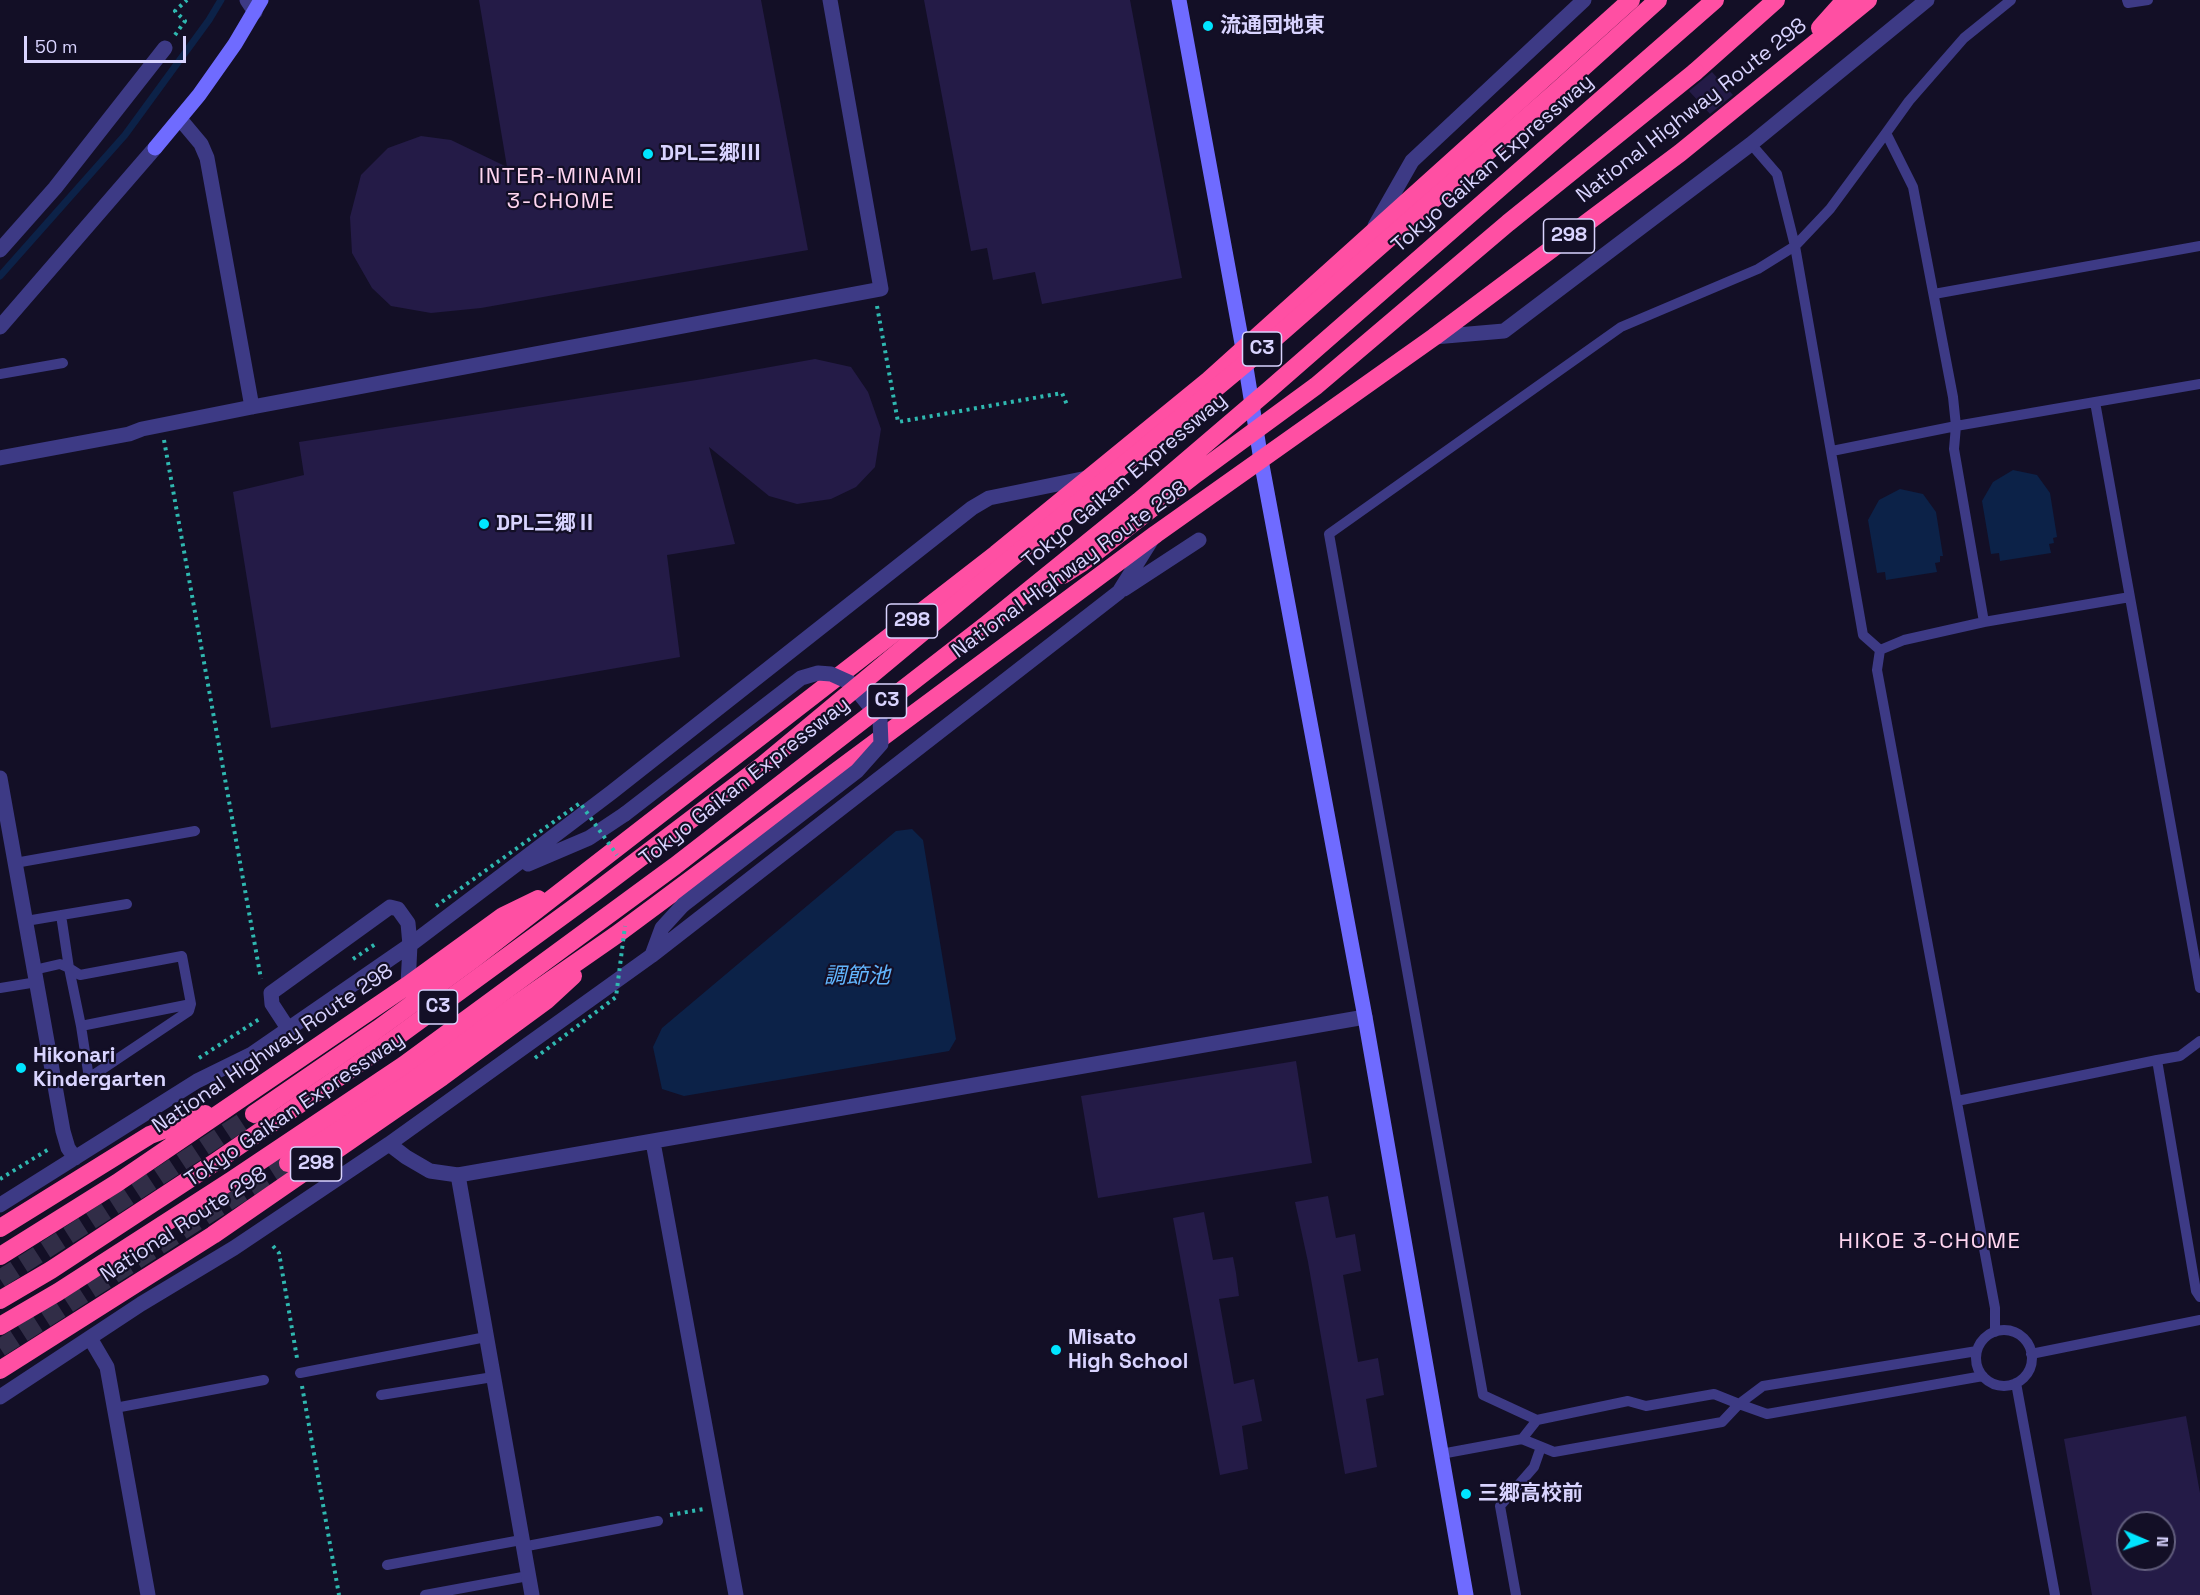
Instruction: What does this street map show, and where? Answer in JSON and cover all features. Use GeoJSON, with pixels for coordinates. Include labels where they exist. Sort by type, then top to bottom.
{"type":"FeatureCollection","features":[{"type":"Feature","properties":{"kind":"highway","name":"National Highway Route 298"},"geometry":{"type":"LineString","coordinates":[[254,1114],[404,1009],[908,624],[1209,380],[1631,0]]}},
{"type":"Feature","properties":{"kind":"highway","name":"Tokyo Gaikan Expressway"},"geometry":{"type":"LineString","coordinates":[[0,1300],[218,1161],[390,1042],[594,893],[763,765],[1258,353],[1557,92],[1658,0]]}},
{"type":"Feature","properties":{"kind":"highway","name":"Tokyo Gaikan Expressway"},"geometry":{"type":"LineString","coordinates":[[0,1326],[58,1292],[232,1180],[404,1065],[675,866],[987,624],[1130,508],[1261,397],[1715,0]]}},
{"type":"Feature","properties":{"kind":"highway"},"geometry":{"type":"LineString","coordinates":[[987,624],[1082,563],[1196,474],[1316,386],[1508,224],[1695,72],[1776,0]]}},
{"type":"Feature","properties":{"kind":"highway"},"geometry":{"type":"LineString","coordinates":[[1783,69],[1845,0]]}},
{"type":"Feature","properties":{"kind":"highway","name":"National Highway Route 298"},"geometry":{"type":"LineString","coordinates":[[288,1163],[616,935],[1156,534],[1434,337],[1680,153],[1869,0]]}},
{"type":"Feature","properties":{"kind":"highway","name":"National Highway Route 298"},"geometry":{"type":"LineString","coordinates":[[0,1256],[117,1183],[408,985],[503,916],[573,882]]}},
{"type":"Feature","properties":{"kind":"highway","name":"National Route 298"},"geometry":{"type":"LineString","coordinates":[[0,1370],[213,1235],[442,1077],[547,1000],[616,935]]}},
{"type":"Feature","properties":{"kind":"highway"},"geometry":{"type":"LineString","coordinates":[[0,1228],[150,1134],[230,1105]]}},
{"type":"Feature","properties":{"kind":"street"},"geometry":{"type":"LineString","coordinates":[[0,458],[129,434],[252,407],[881,289],[830,0]]}},
{"type":"Feature","properties":{"kind":"street"},"geometry":{"type":"LineString","coordinates":[[1179,0],[1261,460],[1365,1017],[1466,1595]]}},
{"type":"Feature","properties":{"kind":"street"},"geometry":{"type":"LineString","coordinates":[[1368,239],[1413,161],[1584,0]]}},
{"type":"Feature","properties":{"kind":"street"},"geometry":{"type":"LineString","coordinates":[[1434,337],[1504,331],[1751,144],[1927,0]]}},
{"type":"Feature","properties":{"kind":"street"},"geometry":{"type":"LineString","coordinates":[[0,327],[180,119],[235,44],[254,4]]}},
{"type":"Feature","properties":{"kind":"street"},"geometry":{"type":"LineString","coordinates":[[0,250],[55,188],[165,48]]}},
{"type":"Feature","properties":{"kind":"street"},"geometry":{"type":"LineString","coordinates":[[180,119],[201,144],[207,158],[252,407]]}},
{"type":"Feature","properties":{"kind":"street"},"geometry":{"type":"LineString","coordinates":[[0,1205],[188,1086],[252,1054],[410,945],[794,650],[972,508],[989,498],[1087,478]]}},
{"type":"Feature","properties":{"kind":"street"},"geometry":{"type":"LineString","coordinates":[[1119,592],[1156,534]]}},
{"type":"Feature","properties":{"kind":"street"},"geometry":{"type":"LineString","coordinates":[[0,1396],[141,1304],[234,1248],[389,1144],[651,956],[1119,592],[1199,540]]}},
{"type":"Feature","properties":{"kind":"street"},"geometry":{"type":"LineString","coordinates":[[506,873],[589,838],[801,678],[818,673],[831,674],[851,683],[880,719],[881,744],[857,771],[683,905],[662,928],[651,956]]}},
{"type":"Feature","properties":{"kind":"street"},"geometry":{"type":"LineString","coordinates":[[0,778],[2,805],[15,863],[66,1139],[68,1148],[75,1158]]}},
{"type":"Feature","properties":{"kind":"street"},"geometry":{"type":"LineString","coordinates":[[289,1030],[272,1004],[271,993],[390,907],[398,909],[408,923],[410,945],[408,985]]}},
{"type":"Feature","properties":{"kind":"street"},"geometry":{"type":"LineString","coordinates":[[389,1144],[405,1157],[430,1171],[458,1175],[1365,1017]]}},
{"type":"Feature","properties":{"kind":"street"},"geometry":{"type":"LineString","coordinates":[[653,1142],[736,1595]]}},
{"type":"Feature","properties":{"kind":"street"},"geometry":{"type":"LineString","coordinates":[[458,1175],[532,1595]]}},
{"type":"Feature","properties":{"kind":"street"},"geometry":{"type":"LineString","coordinates":[[213,1235],[234,1248]]}},
{"type":"Feature","properties":{"kind":"street"},"geometry":{"type":"LineString","coordinates":[[90,1338],[107,1367],[148,1595]]}},
{"type":"Feature","properties":{"kind":"lane"},"geometry":{"type":"LineString","coordinates":[[1983,1376],[1767,1414],[1714,1394],[1646,1406],[1628,1401],[1537,1420],[1484,1395],[1329,534],[1621,327],[1758,269],[1795,246],[1830,209],[1909,101],[1964,38],[2011,0]]}},
{"type":"Feature","properties":{"kind":"lane"},"geometry":{"type":"LineString","coordinates":[[2127,0],[2128,3],[2148,0]]}},
{"type":"Feature","properties":{"kind":"lane"},"geometry":{"type":"LineString","coordinates":[[1886,133],[1913,187],[1953,397],[1956,426],[1954,449],[1984,622]]}},
{"type":"Feature","properties":{"kind":"lane"},"geometry":{"type":"LineString","coordinates":[[1751,144],[1777,174],[1795,246],[1863,635],[1880,650]]}},
{"type":"Feature","properties":{"kind":"lane"},"geometry":{"type":"LineString","coordinates":[[1934,294],[2200,246]]}},
{"type":"Feature","properties":{"kind":"lane"},"geometry":{"type":"LineString","coordinates":[[0,374],[63,363]]}},
{"type":"Feature","properties":{"kind":"lane"},"geometry":{"type":"LineString","coordinates":[[1832,451],[1956,426],[2200,384]]}},
{"type":"Feature","properties":{"kind":"lane"},"geometry":{"type":"LineString","coordinates":[[2096,402],[2200,988]]}},
{"type":"Feature","properties":{"kind":"lane"},"geometry":{"type":"LineString","coordinates":[[1880,650],[1904,640],[1984,622],[2130,597]]}},
{"type":"Feature","properties":{"kind":"lane"},"geometry":{"type":"LineString","coordinates":[[1880,650],[1877,670],[1995,1308],[1995,1332]]}},
{"type":"Feature","properties":{"kind":"lane"},"geometry":{"type":"LineString","coordinates":[[15,863],[195,831]]}},
{"type":"Feature","properties":{"kind":"lane"},"geometry":{"type":"LineString","coordinates":[[26,921],[127,904]]}},
{"type":"Feature","properties":{"kind":"lane"},"geometry":{"type":"LineString","coordinates":[[0,988],[36,976],[60,964],[69,968],[80,975],[182,956],[191,1004],[189,1011],[89,1078],[69,968],[61,915]]}},
{"type":"Feature","properties":{"kind":"lane"},"geometry":{"type":"LineString","coordinates":[[81,1026],[191,1004]]}},
{"type":"Feature","properties":{"kind":"lane"},"geometry":{"type":"LineString","coordinates":[[1957,1101],[2180,1056],[2200,1041]]}},
{"type":"Feature","properties":{"kind":"lane"},"geometry":{"type":"LineString","coordinates":[[2157,1060],[2196,1291],[2200,1297]]}},
{"type":"Feature","properties":{"kind":"lane"},"geometry":{"type":"LineString","coordinates":[[2031,1354],[2200,1320]]}},
{"type":"Feature","properties":{"kind":"lane"},"geometry":{"type":"LineString","coordinates":[[2002,1330],[2018,1334],[2024,1339],[2031,1354],[2028,1371],[2016,1383],[2007,1386],[1998,1385],[1983,1376],[1976,1360],[1977,1351],[1980,1343],[1995,1332],[2002,1330]]}},
{"type":"Feature","properties":{"kind":"lane"},"geometry":{"type":"LineString","coordinates":[[300,1372],[486,1337]]}},
{"type":"Feature","properties":{"kind":"lane"},"geometry":{"type":"LineString","coordinates":[[1441,1454],[1522,1439],[1554,1452],[1722,1422],[1739,1404],[1763,1386],[1977,1351]]}},
{"type":"Feature","properties":{"kind":"lane"},"geometry":{"type":"LineString","coordinates":[[381,1395],[493,1377]]}},
{"type":"Feature","properties":{"kind":"lane"},"geometry":{"type":"LineString","coordinates":[[115,1407],[264,1380]]}},
{"type":"Feature","properties":{"kind":"lane"},"geometry":{"type":"LineString","coordinates":[[2016,1383],[2055,1595]]}},
{"type":"Feature","properties":{"kind":"lane"},"geometry":{"type":"LineString","coordinates":[[1522,1439],[1537,1420]]}},
{"type":"Feature","properties":{"kind":"lane"},"geometry":{"type":"LineString","coordinates":[[1516,1595],[1500,1506],[1534,1467],[1541,1447]]}},
{"type":"Feature","properties":{"kind":"lane"},"geometry":{"type":"LineString","coordinates":[[387,1565],[658,1521]]}},
{"type":"Feature","properties":{"kind":"lane"},"geometry":{"type":"LineString","coordinates":[[425,1595],[528,1576]]}},
{"type":"Feature","properties":{"kind":"path"},"geometry":{"type":"LineString","coordinates":[[165,48],[185,21],[175,11],[187,0]]}},
{"type":"Feature","properties":{"kind":"path"},"geometry":{"type":"LineString","coordinates":[[874,290],[898,422],[1062,393],[1068,407]]}},
{"type":"Feature","properties":{"kind":"path"},"geometry":{"type":"LineString","coordinates":[[162,425],[261,982]]}},
{"type":"Feature","properties":{"kind":"path"},"geometry":{"type":"LineString","coordinates":[[408,923],[436,906]]}},
{"type":"Feature","properties":{"kind":"path"},"geometry":{"type":"LineString","coordinates":[[351,960],[380,941]]}},
{"type":"Feature","properties":{"kind":"path"},"geometry":{"type":"LineString","coordinates":[[191,1063],[276,1009]]}},
{"type":"Feature","properties":{"kind":"path"},"geometry":{"type":"LineString","coordinates":[[0,1179],[66,1139]]}},
{"type":"Feature","properties":{"kind":"path"},"geometry":{"type":"LineString","coordinates":[[273,1246],[279,1253],[339,1595]]}},
{"type":"Feature","properties":{"kind":"path"},"geometry":{"type":"LineString","coordinates":[[658,1521],[657,1517],[719,1506]]}},
{"type":"Feature","properties":{"kind":"water"},"geometry":{"type":"Polygon","coordinates":[[[2013,470],[2037,475],[2050,493],[2057,537],[2053,538],[2054,543],[2049,544],[2051,553],[2000,561],[1999,553],[1991,554],[1982,501],[1993,482],[2013,470]]]}},
{"type":"Feature","properties":{"kind":"water"},"geometry":{"type":"Polygon","coordinates":[[[1900,489],[1923,494],[1936,512],[1943,556],[1940,556],[1940,562],[1935,563],[1937,572],[1886,580],[1885,572],[1877,573],[1868,520],[1879,500],[1900,489]]]}},
{"type":"Feature","properties":{"kind":"water","name":"調節池"},"geometry":{"type":"Polygon","coordinates":[[[912,829],[923,840],[956,1039],[949,1051],[684,1096],[662,1089],[653,1047],[662,1028],[896,831],[912,829]]]}},
{"type":"Feature","properties":{"kind":"building","name":"DPL三郷Ⅲ"},"geometry":{"type":"Polygon","coordinates":[[[479,0],[761,0],[808,250],[481,308],[431,313],[391,306],[372,288],[352,253],[350,217],[361,175],[388,148],[421,136],[451,140],[507,167],[479,0]]]}},
{"type":"Feature","properties":{"kind":"building"},"geometry":{"type":"Polygon","coordinates":[[[924,0],[1130,0],[1182,278],[1042,304],[1035,272],[993,280],[987,248],[971,251],[924,0]]]}},
{"type":"Feature","properties":{"kind":"building"},"geometry":{"type":"Polygon","coordinates":[[[1712,72],[1733,95],[1710,114],[1689,91],[1712,72]]]}},
{"type":"Feature","properties":{"kind":"building","name":"DPL三郷Ⅱ"},"geometry":{"type":"Polygon","coordinates":[[[815,359],[851,367],[868,392],[881,429],[875,467],[856,487],[831,499],[797,504],[769,496],[709,447],[735,544],[667,555],[680,657],[271,728],[233,492],[304,475],[299,442],[703,379],[815,359]]]}},
{"type":"Feature","properties":{"kind":"building"},"geometry":{"type":"Polygon","coordinates":[[[1296,1061],[1312,1163],[1098,1198],[1081,1096],[1296,1061]]]}},
{"type":"Feature","properties":{"kind":"building"},"geometry":{"type":"Polygon","coordinates":[[[1328,1196],[1336,1238],[1355,1234],[1361,1271],[1343,1275],[1358,1362],[1378,1358],[1384,1395],[1366,1399],[1377,1467],[1345,1474],[1308,1262],[1295,1202],[1328,1196]]]}},
{"type":"Feature","properties":{"kind":"building"},"geometry":{"type":"Polygon","coordinates":[[[1204,1212],[1213,1260],[1233,1257],[1236,1273],[1239,1296],[1219,1299],[1234,1384],[1254,1379],[1262,1421],[1242,1426],[1248,1469],[1220,1475],[1173,1218],[1204,1212]]]}},
{"type":"Feature","properties":{"kind":"building"},"geometry":{"type":"Polygon","coordinates":[[[2186,1416],[2200,1493],[2200,1595],[2092,1595],[2064,1439],[2186,1416]]]}},
{"type":"Feature","properties":{"kind":"waterway"},"geometry":{"type":"LineString","coordinates":[[0,276],[125,135],[209,20],[221,0]]}},
{"type":"Feature","properties":{"kind":"tunnel"},"geometry":{"type":"LineString","coordinates":[[0,1279],[254,1114]]}},
{"type":"Feature","properties":{"kind":"tunnel"},"geometry":{"type":"LineString","coordinates":[[0,1348],[288,1163]]}},
{"type":"Feature","properties":{"kind":"place","name":"流通団地東"},"geometry":{"type":"Point","coordinates":[1208,26]}},
{"type":"Feature","properties":{"kind":"place","name":"DPL三郷Ⅲ"},"geometry":{"type":"Point","coordinates":[648,154]}},
{"type":"Feature","properties":{"kind":"place","name":"DPL三郷Ⅱ"},"geometry":{"type":"Point","coordinates":[484,524]}},
{"type":"Feature","properties":{"kind":"place","name":"Hikonari Kindergarten"},"geometry":{"type":"Point","coordinates":[21,1068]}},
{"type":"Feature","properties":{"kind":"place","name":"Misato High School"},"geometry":{"type":"Point","coordinates":[1056,1350]}},
{"type":"Feature","properties":{"kind":"place","name":"三郷高校前"},"geometry":{"type":"Point","coordinates":[1466,1494]}},
{"type":"Feature","properties":{"kind":"district","name":"INTER-MINAMI 3-CHOME"},"geometry":{"type":"Point","coordinates":[561,190]}},
{"type":"Feature","properties":{"kind":"district","name":"HIKOE 3-CHOME"},"geometry":{"type":"Point","coordinates":[1930,1242]}}]}
